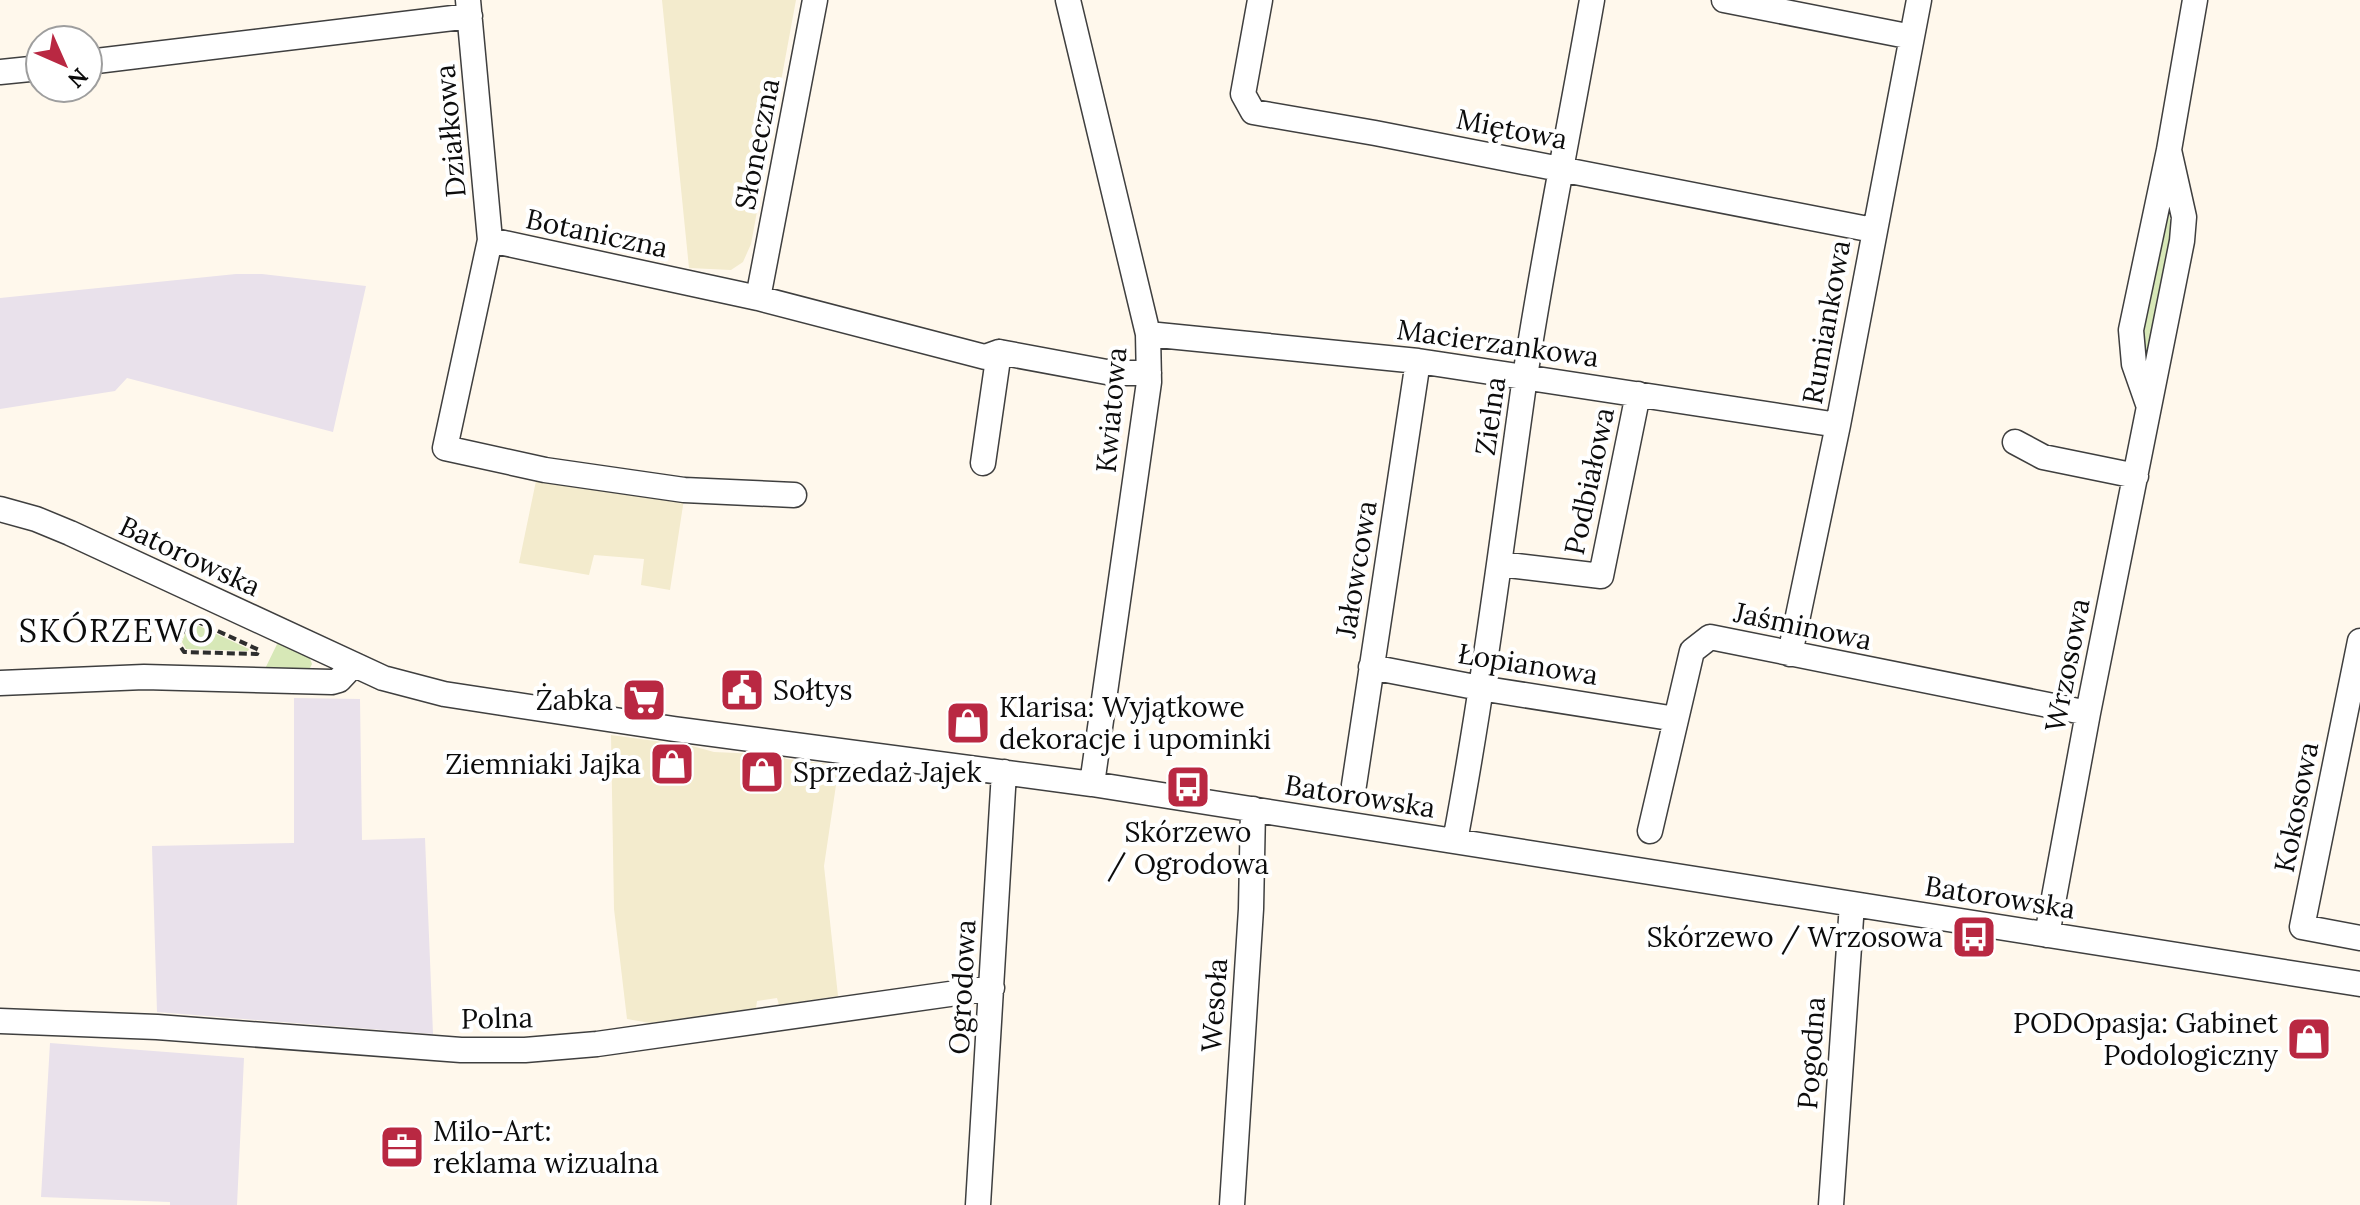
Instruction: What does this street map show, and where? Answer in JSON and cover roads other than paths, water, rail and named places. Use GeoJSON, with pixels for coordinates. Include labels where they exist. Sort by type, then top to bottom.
{"type":"FeatureCollection","features":[{"type":"Feature","properties":{"kind":"street","name":"Słoneczna"},"geometry":{"type":"LineString","coordinates":[[758,298],[815,0]]}},
{"type":"Feature","properties":{"kind":"street","name":"Kwiatowa"},"geometry":{"type":"LineString","coordinates":[[1068,0],[1148,334],[1149,373],[1092,784]]}},
{"type":"Feature","properties":{"kind":"street","name":"Miętowa"},"geometry":{"type":"LineString","coordinates":[[1260,0],[1243,94],[1253,112],[1873,230]]}},
{"type":"Feature","properties":{"kind":"street","name":"Zielna"},"geometry":{"type":"LineString","coordinates":[[1455,841],[1500,564],[1526,376],[1560,168],[1592,0]]}},
{"type":"Feature","properties":{"kind":"street"},"geometry":{"type":"LineString","coordinates":[[1724,0],[1912,37]]}},
{"type":"Feature","properties":{"kind":"street","name":"Rumiankowa"},"geometry":{"type":"LineString","coordinates":[[1790,654],[1838,425],[1919,0]]}},
{"type":"Feature","properties":{"kind":"street","name":"Wrzosowa"},"geometry":{"type":"LineString","coordinates":[[2047,935],[2149,407],[2134,364],[2131,330],[2169,150],[2195,0]]}},
{"type":"Feature","properties":{"kind":"street","name":"Działkowa"},"geometry":{"type":"LineString","coordinates":[[104,60],[469,8],[490,240]]}},
{"type":"Feature","properties":{"kind":"street"},"geometry":{"type":"LineString","coordinates":[[0,72],[24,70]]}},
{"type":"Feature","properties":{"kind":"street","name":"Botaniczna"},"geometry":{"type":"LineString","coordinates":[[794,495],[684,490],[545,470],[445,448],[490,240],[758,298],[985,357],[999,352],[1112,373],[1149,373]]}},
{"type":"Feature","properties":{"kind":"street","name":"Macierzankowa"},"geometry":{"type":"LineString","coordinates":[[1148,334],[1418,361],[1838,425]]}},
{"type":"Feature","properties":{"kind":"street"},"geometry":{"type":"LineString","coordinates":[[983,463],[999,352]]}},
{"type":"Feature","properties":{"kind":"street","name":"Jałowcowa"},"geometry":{"type":"LineString","coordinates":[[1354,785],[1418,361]]}},
{"type":"Feature","properties":{"kind":"street","name":"Podbiałowa"},"geometry":{"type":"LineString","coordinates":[[1500,564],[1601,576],[1638,394]]}},
{"type":"Feature","properties":{"kind":"street"},"geometry":{"type":"LineString","coordinates":[[2015,442],[2043,457],[2136,476]]}},
{"type":"Feature","properties":{"kind":"street","name":"Batorowska"},"geometry":{"type":"LineString","coordinates":[[0,509],[70,533],[353,665],[397,683],[444,694],[628,722],[1092,784],[2360,984]]}},
{"type":"Feature","properties":{"kind":"street","name":"Jaśminowa"},"geometry":{"type":"LineString","coordinates":[[1650,831],[1692,651],[1710,637],[2088,713]]}},
{"type":"Feature","properties":{"kind":"street","name":"Kokosowa"},"geometry":{"type":"LineString","coordinates":[[2360,641],[2302,927],[2360,938]]}},
{"type":"Feature","properties":{"kind":"street"},"geometry":{"type":"LineString","coordinates":[[0,683],[144,677],[332,682],[346,674],[353,665]]}},
{"type":"Feature","properties":{"kind":"street","name":"Łopianowa"},"geometry":{"type":"LineString","coordinates":[[1371,667],[1676,719]]}},
{"type":"Feature","properties":{"kind":"street","name":"Ogrodowa"},"geometry":{"type":"LineString","coordinates":[[978,1205],[1004,772]]}},
{"type":"Feature","properties":{"kind":"street","name":"Wesoła"},"geometry":{"type":"LineString","coordinates":[[1232,1205],[1251,909],[1253,809]]}},
{"type":"Feature","properties":{"kind":"street","name":"Pogodna"},"geometry":{"type":"LineString","coordinates":[[1831,1205],[1852,904]]}},
{"type":"Feature","properties":{"kind":"street","name":"Polna"},"geometry":{"type":"LineString","coordinates":[[0,1021],[157,1027],[461,1050],[525,1050],[597,1044],[992,988]]}},
{"type":"Feature","properties":{"kind":"place","name":"Sołtys"},"geometry":{"type":"Point","coordinates":[742,690]}},
{"type":"Feature","properties":{"kind":"place","name":"Żabka"},"geometry":{"type":"Point","coordinates":[644,700]}},
{"type":"Feature","properties":{"kind":"place","name":"Klarisa: Wyjątkowe dekoracje i upominki"},"geometry":{"type":"Point","coordinates":[968,723]}},
{"type":"Feature","properties":{"kind":"place","name":"Ziemniaki Jajka"},"geometry":{"type":"Point","coordinates":[672,764]}},
{"type":"Feature","properties":{"kind":"place","name":"Sprzedaż Jajek"},"geometry":{"type":"Point","coordinates":[762,772]}},
{"type":"Feature","properties":{"kind":"place","name":"Skórzewo / Ogrodowa"},"geometry":{"type":"Point","coordinates":[1188,787]}},
{"type":"Feature","properties":{"kind":"place","name":"Skórzewo / Wrzosowa"},"geometry":{"type":"Point","coordinates":[1974,937]}},
{"type":"Feature","properties":{"kind":"place","name":"PODOpasja: Gabinet Podologiczny"},"geometry":{"type":"Point","coordinates":[2309,1039]}},
{"type":"Feature","properties":{"kind":"place","name":"Milo-Art: reklama wizualna"},"geometry":{"type":"Point","coordinates":[402,1147]}},
{"type":"Feature","properties":{"kind":"district","name":"SKÓRZEWO"},"geometry":{"type":"Point","coordinates":[117,630]}}]}
